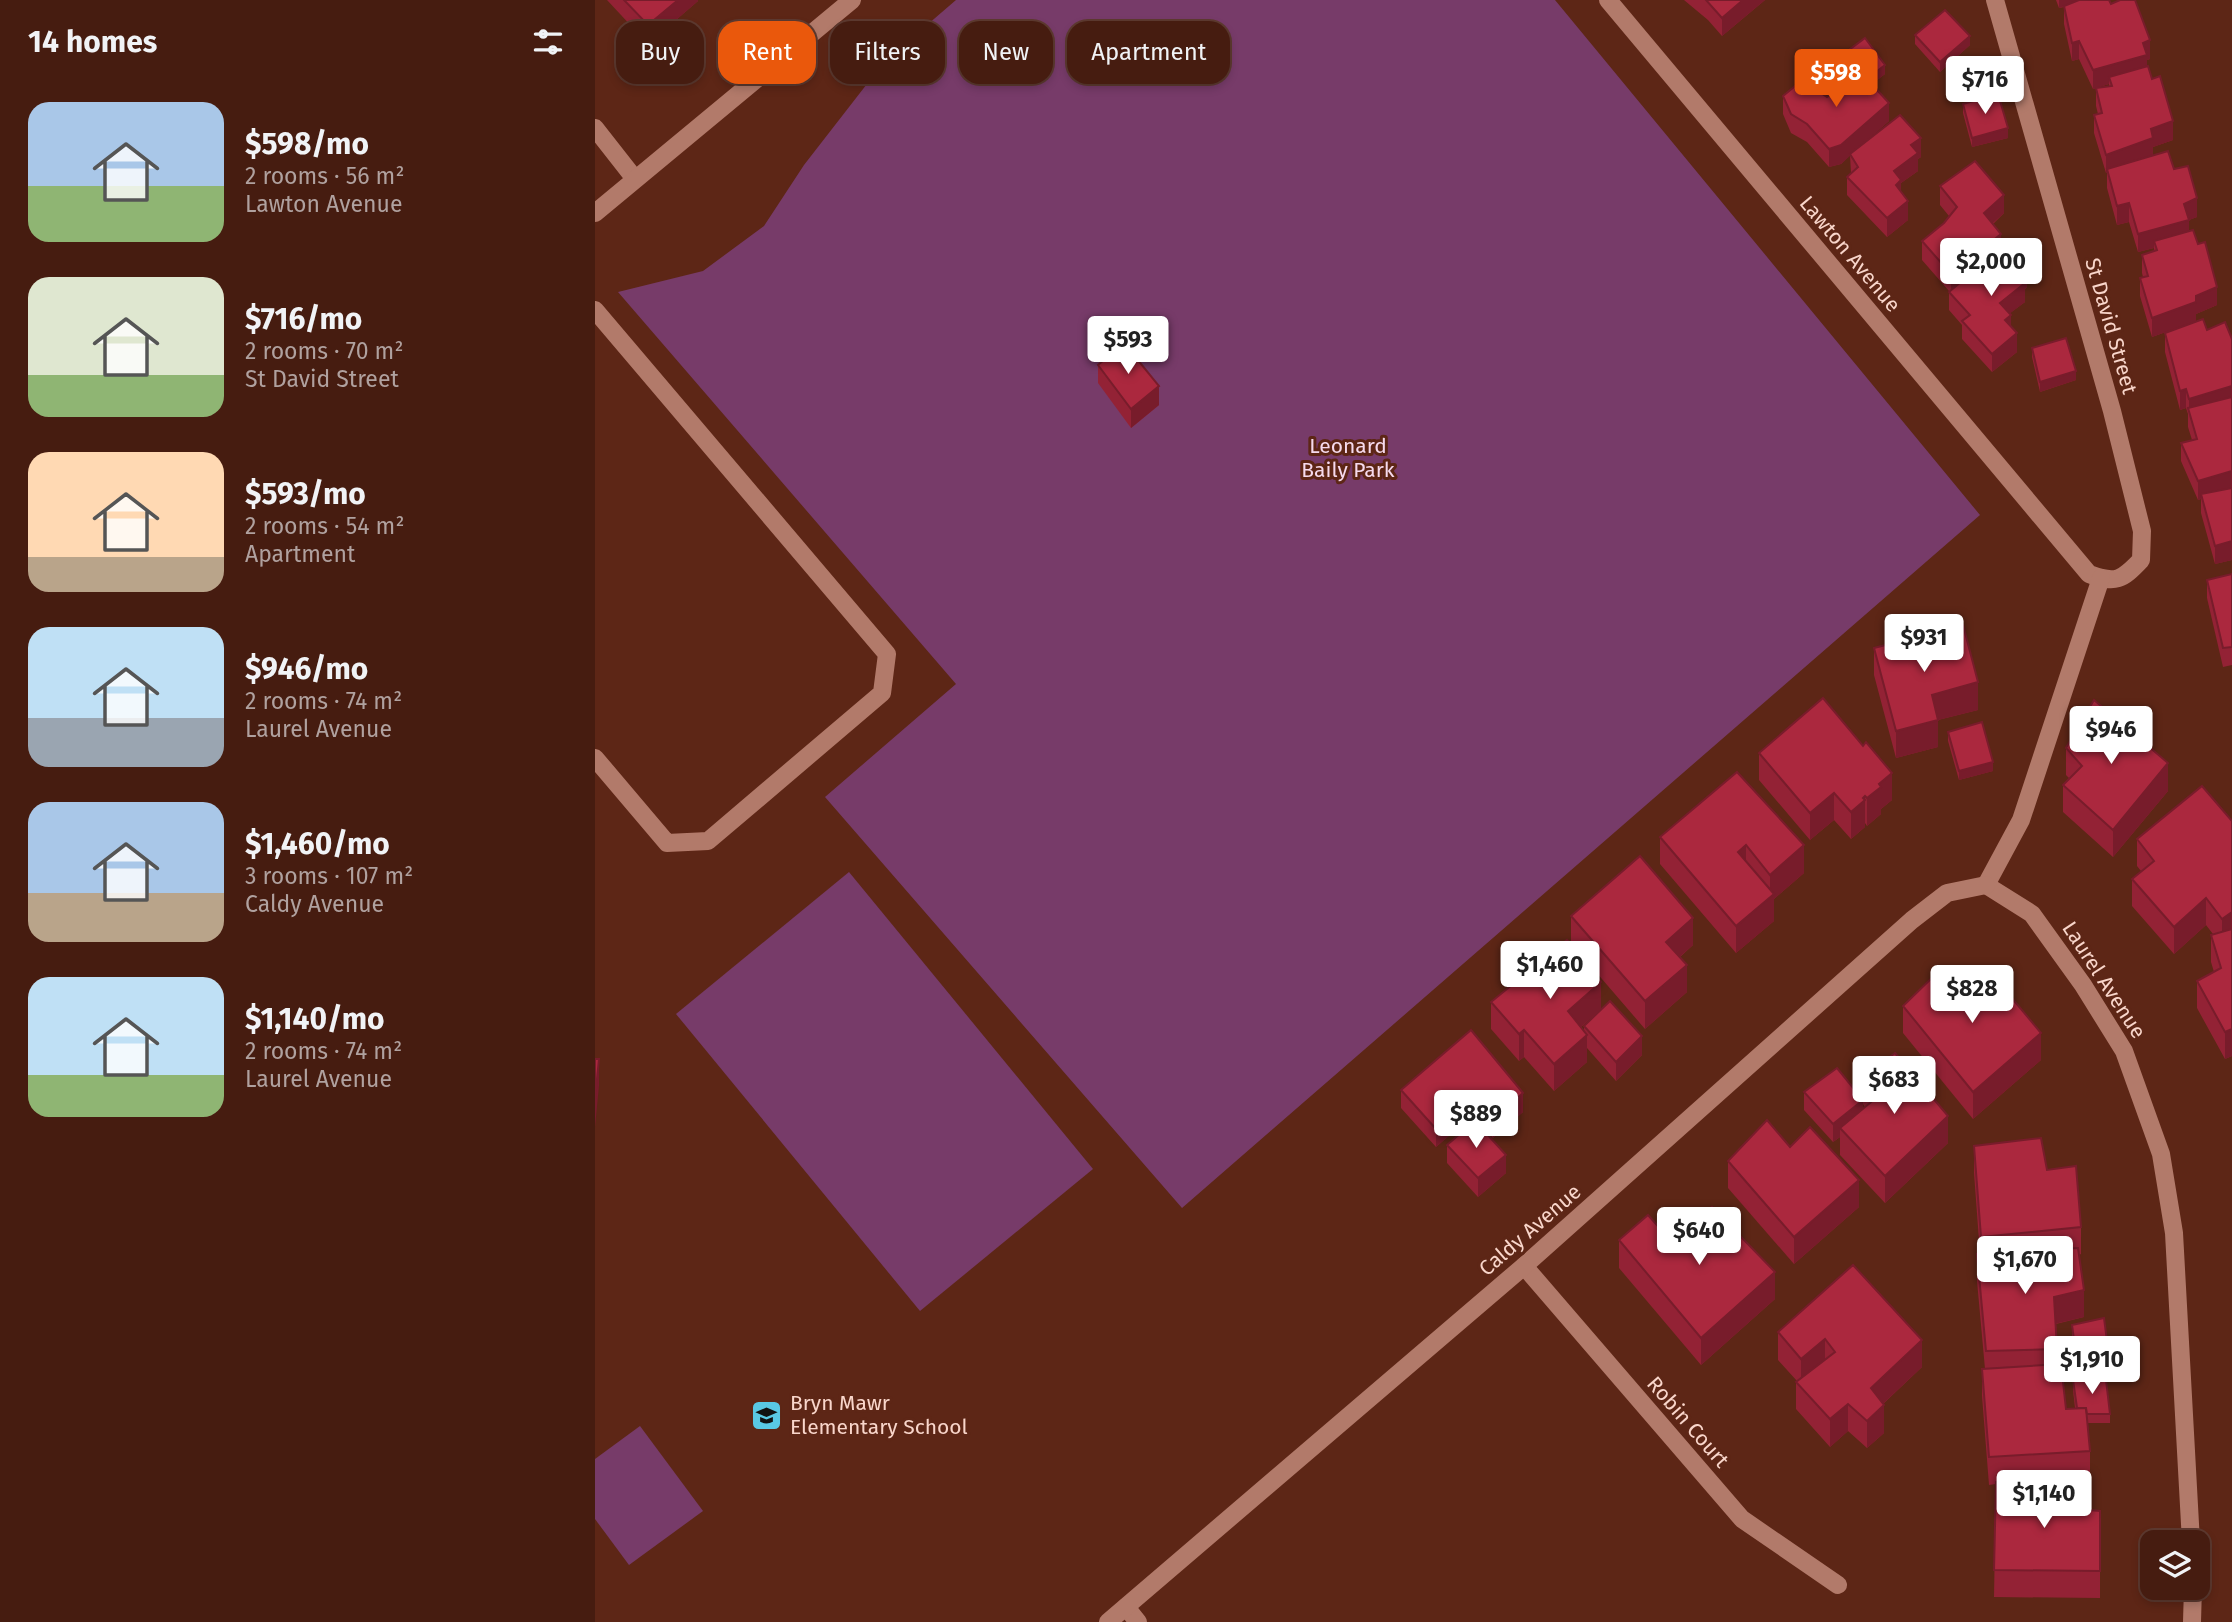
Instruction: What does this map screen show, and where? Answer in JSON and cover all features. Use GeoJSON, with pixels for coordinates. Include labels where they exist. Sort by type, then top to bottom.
{"type":"FeatureCollection","features":[{"type":"Feature","properties":{"kind":"street"},"geometry":{"type":"LineString","coordinates":[[595,213],[852,0]]}},
{"type":"Feature","properties":{"kind":"street","name":"Lawton Avenue"},"geometry":{"type":"LineString","coordinates":[[1608,0],[2089,574],[2101,578]]}},
{"type":"Feature","properties":{"kind":"street","name":"St David Street"},"geometry":{"type":"LineString","coordinates":[[1996,0],[2112,411],[2142,531],[2141,560],[2125,576],[2109,581],[2101,578]]}},
{"type":"Feature","properties":{"kind":"street"},"geometry":{"type":"LineString","coordinates":[[595,128],[635,179]]}},
{"type":"Feature","properties":{"kind":"street"},"geometry":{"type":"LineString","coordinates":[[595,310],[887,654],[882,693],[708,841],[667,843],[595,758]]}},
{"type":"Feature","properties":{"kind":"street"},"geometry":{"type":"LineString","coordinates":[[1986,886],[2021,820],[2101,578]]}},
{"type":"Feature","properties":{"kind":"street","name":"Caldy Avenue"},"geometry":{"type":"LineString","coordinates":[[1108,1622],[1524,1266],[1912,920],[1947,893],[1986,886]]}},
{"type":"Feature","properties":{"kind":"street","name":"Laurel Avenue"},"geometry":{"type":"LineString","coordinates":[[1986,886],[2032,914],[2083,985],[2125,1051],[2161,1154],[2174,1233],[2190,1530]]}},
{"type":"Feature","properties":{"kind":"street","name":"Robin Court"},"geometry":{"type":"LineString","coordinates":[[1524,1266],[1742,1519],[1838,1585]]}},
{"type":"Feature","properties":{"kind":"street"},"geometry":{"type":"LineString","coordinates":[[2192,1622],[2193,1600]]}},
{"type":"Feature","properties":{"kind":"street"},"geometry":{"type":"LineString","coordinates":[[1126,1607],[1138,1622]]}},
{"type":"Feature","properties":{"kind":"green space","name":"Leonard Baily Park"},"geometry":{"type":"Polygon","coordinates":[[[956,0],[1555,0],[1980,515],[1182,1208],[825,797],[956,684],[618,292],[703,271],[764,226],[804,165],[867,84],[945,84],[945,21],[932,21],[956,0]]]}},
{"type":"Feature","properties":{"kind":"green space"},"geometry":{"type":"Polygon","coordinates":[[[849,872],[1093,1169],[920,1311],[676,1014],[849,872]]]}},
{"type":"Feature","properties":{"kind":"green space"},"geometry":{"type":"Polygon","coordinates":[[[640,1426],[703,1511],[629,1565],[595,1519],[595,1459],[640,1426]]]}},
{"type":"Feature","properties":{"kind":"building"},"geometry":{"type":"Polygon","coordinates":[[[624,0],[678,0],[653,21],[644,21],[624,0]]]}},
{"type":"Feature","properties":{"kind":"building"},"geometry":{"type":"Polygon","coordinates":[[[1706,0],[1743,0],[1722,18],[1706,0]]]}},
{"type":"Feature","properties":{"kind":"building"},"geometry":{"type":"Polygon","coordinates":[[[2079,0],[2109,0],[2111,4],[2120,0],[2135,0],[2150,40],[2143,43],[2147,55],[2093,70],[2079,41],[2072,43],[2064,6],[2079,0]]]}},
{"type":"Feature","properties":{"kind":"building"},"geometry":{"type":"Polygon","coordinates":[[[1945,10],[1970,36],[1940,62],[1915,35],[1945,10]]]}},
{"type":"Feature","properties":{"kind":"building"},"geometry":{"type":"Polygon","coordinates":[[[1865,38],[1885,65],[1867,79],[1865,77],[1850,82],[1833,62],[1865,38]]]}},
{"type":"Feature","properties":{"kind":"building"},"geometry":{"type":"Polygon","coordinates":[[[2148,66],[2152,79],[2160,76],[2173,121],[2151,129],[2153,138],[2106,155],[2094,115],[2102,113],[2096,88],[2112,86],[2109,77],[2148,66]]]}},
{"type":"Feature","properties":{"kind":"building"},"geometry":{"type":"Polygon","coordinates":[[[1865,77],[1889,103],[1841,145],[1829,149],[1807,124],[1791,114],[1783,96],[1805,78],[1827,97],[1855,79],[1865,77]]]}},
{"type":"Feature","properties":{"kind":"building"},"geometry":{"type":"Polygon","coordinates":[[[1998,94],[2008,128],[1972,138],[1963,104],[1998,94]]]}},
{"type":"Feature","properties":{"kind":"building"},"geometry":{"type":"Polygon","coordinates":[[[1900,115],[1921,138],[1911,145],[1918,153],[1894,171],[1901,180],[1896,185],[1908,201],[1887,218],[1847,177],[1858,167],[1850,154],[1900,115]]]}},
{"type":"Feature","properties":{"kind":"building"},"geometry":{"type":"Polygon","coordinates":[[[2168,151],[2174,169],[2188,166],[2197,198],[2184,204],[2189,220],[2138,234],[2129,203],[2117,206],[2107,169],[2168,151]]]}},
{"type":"Feature","properties":{"kind":"building"},"geometry":{"type":"Polygon","coordinates":[[[1975,161],[2004,195],[1984,213],[2001,234],[1951,274],[1922,241],[1944,223],[1957,207],[1940,186],[1975,161]]]}},
{"type":"Feature","properties":{"kind":"building"},"geometry":{"type":"Polygon","coordinates":[[[2193,230],[2198,244],[2205,242],[2217,287],[2196,296],[2196,302],[2152,318],[2140,278],[2148,276],[2142,255],[2157,250],[2154,241],[2193,230]]]}},
{"type":"Feature","properties":{"kind":"building"},"geometry":{"type":"Polygon","coordinates":[[[2006,244],[2027,268],[2019,275],[2025,283],[2000,303],[2011,315],[2005,320],[2017,333],[1992,354],[1962,321],[1970,315],[1949,292],[2006,244]]]}},
{"type":"Feature","properties":{"kind":"building"},"geometry":{"type":"Polygon","coordinates":[[[2203,319],[2207,330],[2225,322],[2232,339],[2232,386],[2189,399],[2186,389],[2180,391],[2165,333],[2203,319]]]}},
{"type":"Feature","properties":{"kind":"building"},"geometry":{"type":"Polygon","coordinates":[[[2066,338],[2076,371],[2040,382],[2032,348],[2066,338]]]}},
{"type":"Feature","properties":{"kind":"building"},"geometry":{"type":"Polygon","coordinates":[[[1124,343],[1159,386],[1131,409],[1098,365],[1124,343]]]}},
{"type":"Feature","properties":{"kind":"building"},"geometry":{"type":"Polygon","coordinates":[[[2232,397],[2232,471],[2198,481],[2181,443],[2197,439],[2188,408],[2232,397]]]}},
{"type":"Feature","properties":{"kind":"building"},"geometry":{"type":"Polygon","coordinates":[[[2232,488],[2232,541],[2215,546],[2201,494],[2232,488]]]}},
{"type":"Feature","properties":{"kind":"building"},"geometry":{"type":"Polygon","coordinates":[[[2232,574],[2232,647],[2223,648],[2207,580],[2232,574]]]}},
{"type":"Feature","properties":{"kind":"building"},"geometry":{"type":"Polygon","coordinates":[[[1963,625],[1978,682],[1932,695],[1938,720],[1896,731],[1874,648],[1963,625]]]}},
{"type":"Feature","properties":{"kind":"building"},"geometry":{"type":"Polygon","coordinates":[[[1823,698],[1863,746],[1866,742],[1892,773],[1879,784],[1881,787],[1867,798],[1865,796],[1865,800],[1851,812],[1834,793],[1810,813],[1759,753],[1823,698]]]}},
{"type":"Feature","properties":{"kind":"building"},"geometry":{"type":"Polygon","coordinates":[[[2094,700],[2168,763],[2113,830],[2063,785],[2082,766],[2066,748],[2094,700]]]}},
{"type":"Feature","properties":{"kind":"building"},"geometry":{"type":"Polygon","coordinates":[[[1982,722],[1993,762],[1959,771],[1948,732],[1982,722]]]}},
{"type":"Feature","properties":{"kind":"building"},"geometry":{"type":"Polygon","coordinates":[[[1737,772],[1804,845],[1770,875],[1746,845],[1738,852],[1774,894],[1736,926],[1660,837],[1737,772]]]}},
{"type":"Feature","properties":{"kind":"building"},"geometry":{"type":"Polygon","coordinates":[[[2202,786],[2232,821],[2232,912],[2222,919],[2206,898],[2174,927],[2132,879],[2154,861],[2137,839],[2202,786]]]}},
{"type":"Feature","properties":{"kind":"building"},"geometry":{"type":"Polygon","coordinates":[[[1640,856],[1693,918],[1666,942],[1687,965],[1645,1001],[1571,916],[1640,856]]]}},
{"type":"Feature","properties":{"kind":"building"},"geometry":{"type":"Polygon","coordinates":[[[2232,929],[2232,1029],[2225,1032],[2197,981],[2221,968],[2211,935],[2232,929]]]}},
{"type":"Feature","properties":{"kind":"building"},"geometry":{"type":"Polygon","coordinates":[[[1567,940],[1601,982],[1568,1011],[1587,1035],[1554,1064],[1524,1030],[1519,1034],[1491,1002],[1567,940]]]}},
{"type":"Feature","properties":{"kind":"building"},"geometry":{"type":"Polygon","coordinates":[[[1986,967],[2041,1033],[1973,1092],[1903,1006],[1940,970],[1957,991],[1986,967]]]}},
{"type":"Feature","properties":{"kind":"building"},"geometry":{"type":"Polygon","coordinates":[[[1610,1001],[1642,1036],[1616,1062],[1584,1026],[1610,1001]]]}},
{"type":"Feature","properties":{"kind":"building"},"geometry":{"type":"Polygon","coordinates":[[[1471,1030],[1523,1093],[1493,1120],[1473,1097],[1436,1129],[1401,1090],[1471,1030]]]}},
{"type":"Feature","properties":{"kind":"building"},"geometry":{"type":"Polygon","coordinates":[[[1895,1053],[1948,1116],[1885,1176],[1840,1128],[1877,1097],[1863,1077],[1895,1053]]]}},
{"type":"Feature","properties":{"kind":"building"},"geometry":{"type":"Polygon","coordinates":[[[595,1059],[599,1059],[595,1099],[595,1059]]]}},
{"type":"Feature","properties":{"kind":"building"},"geometry":{"type":"Polygon","coordinates":[[[1837,1068],[1863,1100],[1833,1124],[1804,1092],[1837,1068]]]}},
{"type":"Feature","properties":{"kind":"building"},"geometry":{"type":"Polygon","coordinates":[[[1767,1120],[1790,1147],[1810,1127],[1859,1180],[1794,1237],[1728,1161],[1767,1120]]]}},
{"type":"Feature","properties":{"kind":"building"},"geometry":{"type":"Polygon","coordinates":[[[1475,1121],[1506,1155],[1478,1178],[1447,1145],[1475,1121]]]}},
{"type":"Feature","properties":{"kind":"building"},"geometry":{"type":"Polygon","coordinates":[[[2041,1138],[2047,1170],[2076,1166],[2081,1227],[1981,1237],[1974,1146],[2041,1138]]]}},
{"type":"Feature","properties":{"kind":"building"},"geometry":{"type":"Polygon","coordinates":[[[1712,1207],[1775,1272],[1701,1338],[1619,1240],[1648,1215],[1672,1242],[1712,1207]]]}},
{"type":"Feature","properties":{"kind":"building"},"geometry":{"type":"Polygon","coordinates":[[[2078,1248],[2084,1290],[2054,1297],[2057,1349],[1986,1351],[1977,1254],[2078,1248]]]}},
{"type":"Feature","properties":{"kind":"building"},"geometry":{"type":"Polygon","coordinates":[[[1853,1265],[1922,1340],[1871,1388],[1884,1405],[1867,1421],[1848,1404],[1830,1419],[1796,1382],[1835,1352],[1825,1339],[1801,1359],[1778,1332],[1853,1265]]]}},
{"type":"Feature","properties":{"kind":"building"},"geometry":{"type":"Polygon","coordinates":[[[2104,1318],[2109,1356],[2077,1362],[2072,1325],[2104,1318]]]}},
{"type":"Feature","properties":{"kind":"building"},"geometry":{"type":"Polygon","coordinates":[[[2061,1364],[2066,1409],[2086,1408],[2090,1451],[1989,1457],[1982,1369],[2061,1364]]]}},
{"type":"Feature","properties":{"kind":"building"},"geometry":{"type":"Polygon","coordinates":[[[2073,1380],[2106,1380],[2110,1414],[2087,1414],[2086,1408],[2077,1408],[2073,1380]]]}},
{"type":"Feature","properties":{"kind":"building"},"geometry":{"type":"Polygon","coordinates":[[[1996,1482],[2069,1484],[2068,1508],[2100,1511],[2100,1571],[1994,1570],[1996,1482]]]}},
{"type":"Feature","properties":{"kind":"place","name":"Bryn Mawr Elementary School"},"geometry":{"type":"Point","coordinates":[767,1415]}}]}
